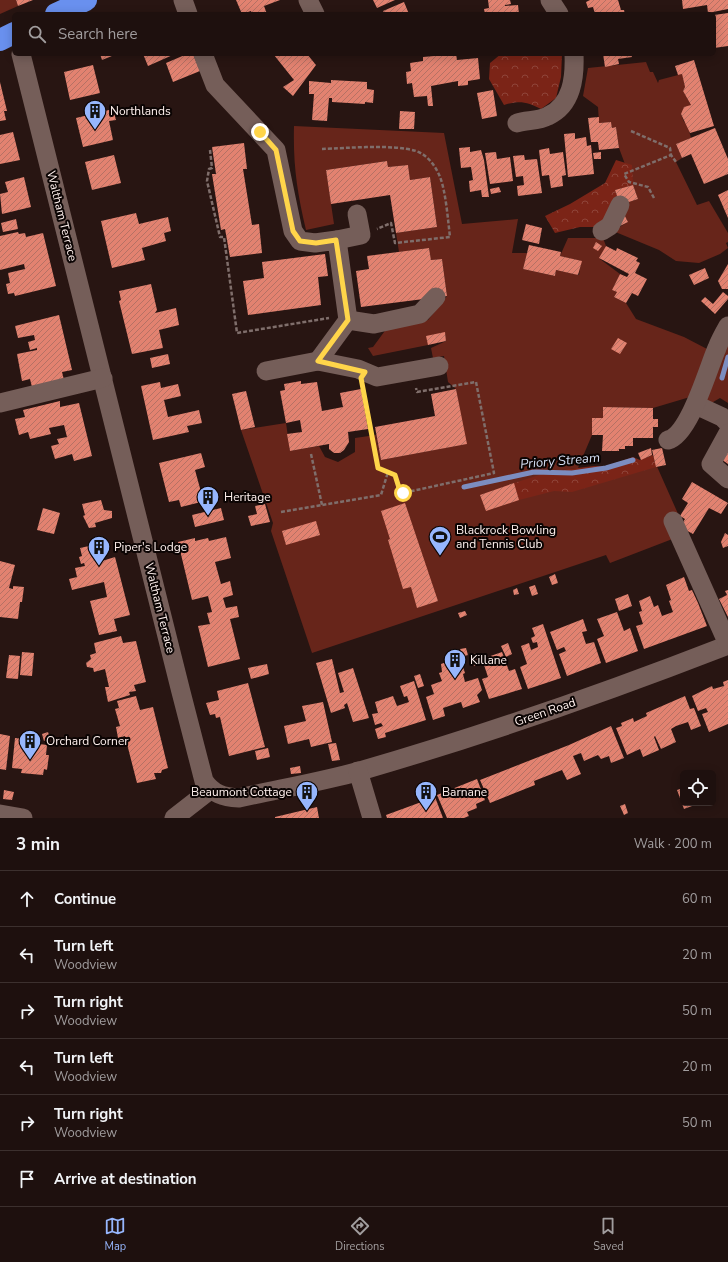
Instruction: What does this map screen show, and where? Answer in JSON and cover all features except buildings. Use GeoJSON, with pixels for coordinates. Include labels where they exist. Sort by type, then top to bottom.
{"type":"FeatureCollection","features":[{"type":"Feature","properties":{"kind":"highway"},"geometry":{"type":"LineString","coordinates":[[60,12],[86,0]]}},
{"type":"Feature","properties":{"kind":"highway"},"geometry":{"type":"LineString","coordinates":[[0,40],[12,34]]}},
{"type":"Feature","properties":{"kind":"street"},"geometry":{"type":"LineString","coordinates":[[183,0],[187,12]]}},
{"type":"Feature","properties":{"kind":"street"},"geometry":{"type":"LineString","coordinates":[[308,0],[314,12]]}},
{"type":"Feature","properties":{"kind":"street"},"geometry":{"type":"LineString","coordinates":[[550,0],[558,12]]}},
{"type":"Feature","properties":{"kind":"street","name":"Waltham Terrace"},"geometry":{"type":"LineString","coordinates":[[22,56],[183,700],[204,781],[210,790]]}},
{"type":"Feature","properties":{"kind":"street"},"geometry":{"type":"LineString","coordinates":[[204,56],[215,85],[276,150],[293,231],[300,241],[316,243],[361,235],[357,214]]}},
{"type":"Feature","properties":{"kind":"street"},"geometry":{"type":"LineString","coordinates":[[517,123],[548,117],[563,105],[570,93],[575,71],[574,56]]}},
{"type":"Feature","properties":{"kind":"street"},"geometry":{"type":"LineString","coordinates":[[602,232],[610,226],[620,205]]}},
{"type":"Feature","properties":{"kind":"street"},"geometry":{"type":"LineString","coordinates":[[318,361],[347,317],[336,240]]}},
{"type":"Feature","properties":{"kind":"street"},"geometry":{"type":"LineString","coordinates":[[347,317],[374,324],[420,314],[436,297]]}},
{"type":"Feature","properties":{"kind":"street"},"geometry":{"type":"LineString","coordinates":[[671,440],[700,406],[725,331]]}},
{"type":"Feature","properties":{"kind":"street"},"geometry":{"type":"LineString","coordinates":[[266,371],[318,361],[365,372],[377,377],[413,372],[439,366]]}},
{"type":"Feature","properties":{"kind":"street"},"geometry":{"type":"LineString","coordinates":[[0,403],[103,378]]}},
{"type":"Feature","properties":{"kind":"street"},"geometry":{"type":"LineString","coordinates":[[700,406],[722,417],[728,423]]}},
{"type":"Feature","properties":{"kind":"street"},"geometry":{"type":"LineString","coordinates":[[728,433],[711,464],[728,479]]}},
{"type":"Feature","properties":{"kind":"street"},"geometry":{"type":"LineString","coordinates":[[673,521],[728,644]]}},
{"type":"Feature","properties":{"kind":"street","name":"Green Road"},"geometry":{"type":"LineString","coordinates":[[358,771],[514,723],[645,677],[728,644]]}},
{"type":"Feature","properties":{"kind":"street"},"geometry":{"type":"LineString","coordinates":[[174,818],[210,790],[227,797],[239,798],[358,771],[372,818]]}},
{"type":"Feature","properties":{"kind":"street"},"geometry":{"type":"LineString","coordinates":[[0,814],[24,818]]}},
{"type":"Feature","properties":{"kind":"path"},"geometry":{"type":"LineString","coordinates":[[631,131],[670,148],[671,155],[676,162]]}},
{"type":"Feature","properties":{"kind":"path"},"geometry":{"type":"LineString","coordinates":[[322,149],[362,147],[418,151],[431,161],[441,178],[450,237],[395,243],[391,223],[361,235]]}},
{"type":"Feature","properties":{"kind":"path"},"geometry":{"type":"LineString","coordinates":[[210,150],[212,168],[209,169],[207,181],[220,237],[224,237],[236,333],[347,317]]}},
{"type":"Feature","properties":{"kind":"path"},"geometry":{"type":"LineString","coordinates":[[654,198],[648,187],[629,182],[624,174],[671,155]]}},
{"type":"Feature","properties":{"kind":"path"},"geometry":{"type":"LineString","coordinates":[[365,372],[361,378],[378,468],[395,475],[400,491],[406,494],[494,473],[476,382],[417,392],[413,372]]}},
{"type":"Feature","properties":{"kind":"path"},"geometry":{"type":"LineString","coordinates":[[311,454],[322,505]]}},
{"type":"Feature","properties":{"kind":"path"},"geometry":{"type":"LineString","coordinates":[[280,512],[382,495],[388,472]]}},
{"type":"Feature","properties":{"kind":"shaded area"},"geometry":{"type":"Polygon","coordinates":[[[0,0],[16,0],[18,6],[0,14],[0,0]]]}},
{"type":"Feature","properties":{"kind":"shaded area"},"geometry":{"type":"Polygon","coordinates":[[[646,62],[650,72],[653,72],[658,83],[659,80],[682,74],[685,87],[683,91],[691,105],[681,114],[684,122],[687,123],[691,138],[676,144],[682,158],[676,162],[697,205],[709,201],[728,233],[728,242],[726,243],[728,248],[720,254],[699,263],[676,261],[659,250],[613,231],[628,222],[620,205],[638,199],[619,148],[616,127],[612,128],[611,122],[599,123],[598,107],[583,96],[588,68],[646,62]]]}},
{"type":"Feature","properties":{"kind":"shaded area"},"geometry":{"type":"Polygon","coordinates":[[[294,126],[444,133],[462,224],[518,219],[512,253],[527,253],[523,269],[555,276],[556,270],[579,275],[581,261],[560,256],[568,238],[603,238],[606,246],[600,259],[620,274],[612,290],[617,292],[614,297],[626,303],[636,319],[684,337],[709,350],[690,397],[653,408],[603,407],[603,418],[592,418],[592,435],[578,468],[553,471],[571,489],[655,462],[679,516],[675,538],[610,563],[606,555],[312,653],[271,531],[273,523],[241,430],[286,423],[290,451],[319,446],[325,457],[338,462],[355,452],[355,438],[376,435],[381,460],[466,444],[456,389],[448,382],[444,356],[433,358],[431,348],[446,341],[445,333],[428,345],[373,356],[368,348],[373,347],[387,328],[428,320],[447,296],[442,259],[431,260],[429,248],[399,252],[396,233],[437,227],[430,177],[410,180],[408,165],[388,167],[387,161],[326,170],[334,224],[306,230],[296,178],[294,126]]]}},
{"type":"Feature","properties":{"kind":"shaded area"},"geometry":{"type":"Polygon","coordinates":[[[728,338],[728,403],[720,398],[708,405],[704,403],[728,338]]]}},
{"type":"Feature","properties":{"kind":"green space"},"geometry":{"type":"Polygon","coordinates":[[[499,56],[562,56],[561,77],[556,98],[541,109],[523,102],[504,105],[489,79],[490,63],[499,56]]]}},
{"type":"Feature","properties":{"kind":"green space"},"geometry":{"type":"Polygon","coordinates":[[[616,160],[632,165],[633,185],[615,190],[620,205],[599,227],[580,227],[555,233],[545,216],[570,204],[605,183],[616,160]]]}},
{"type":"Feature","properties":{"kind":"green space"},"geometry":{"type":"Polygon","coordinates":[[[653,455],[656,467],[572,492],[554,491],[519,500],[514,483],[552,471],[607,466],[633,457],[640,460],[653,455]]]}},
{"type":"Feature","properties":{"kind":"waterway","name":"Priory Stream"},"geometry":{"type":"LineString","coordinates":[[722,378],[728,357]]}},
{"type":"Feature","properties":{"kind":"waterway","name":"Priory Stream"},"geometry":{"type":"LineString","coordinates":[[464,487],[534,472],[572,473],[606,468],[633,460]]}},
{"type":"Feature","properties":{"kind":"place","name":"Northlands"},"geometry":{"type":"Point","coordinates":[95,130]}},
{"type":"Feature","properties":{"kind":"place","name":"Heritage"},"geometry":{"type":"Point","coordinates":[208,516]}},
{"type":"Feature","properties":{"kind":"place","name":"Blackrock Bowling and Tennis Club"},"geometry":{"type":"Point","coordinates":[440,556]}},
{"type":"Feature","properties":{"kind":"place","name":"Piper's Lodge"},"geometry":{"type":"Point","coordinates":[99,566]}},
{"type":"Feature","properties":{"kind":"place","name":"Killane"},"geometry":{"type":"Point","coordinates":[455,680]}},
{"type":"Feature","properties":{"kind":"place","name":"Orchard Corner"},"geometry":{"type":"Point","coordinates":[30,760]}},
{"type":"Feature","properties":{"kind":"place","name":"Beaumont Cottage"},"geometry":{"type":"Point","coordinates":[307,812]}},
{"type":"Feature","properties":{"kind":"place","name":"Barnane"},"geometry":{"type":"Point","coordinates":[426,812]}},
{"type":"Feature","properties":{"kind":"route"},"geometry":{"type":"LineString","coordinates":[[260,132],[276,150],[289,216],[293,231],[300,241],[316,243],[336,240],[348,320],[318,361],[358,369],[365,372],[361,378],[378,468],[395,475],[400,491],[403,493]]}}]}
